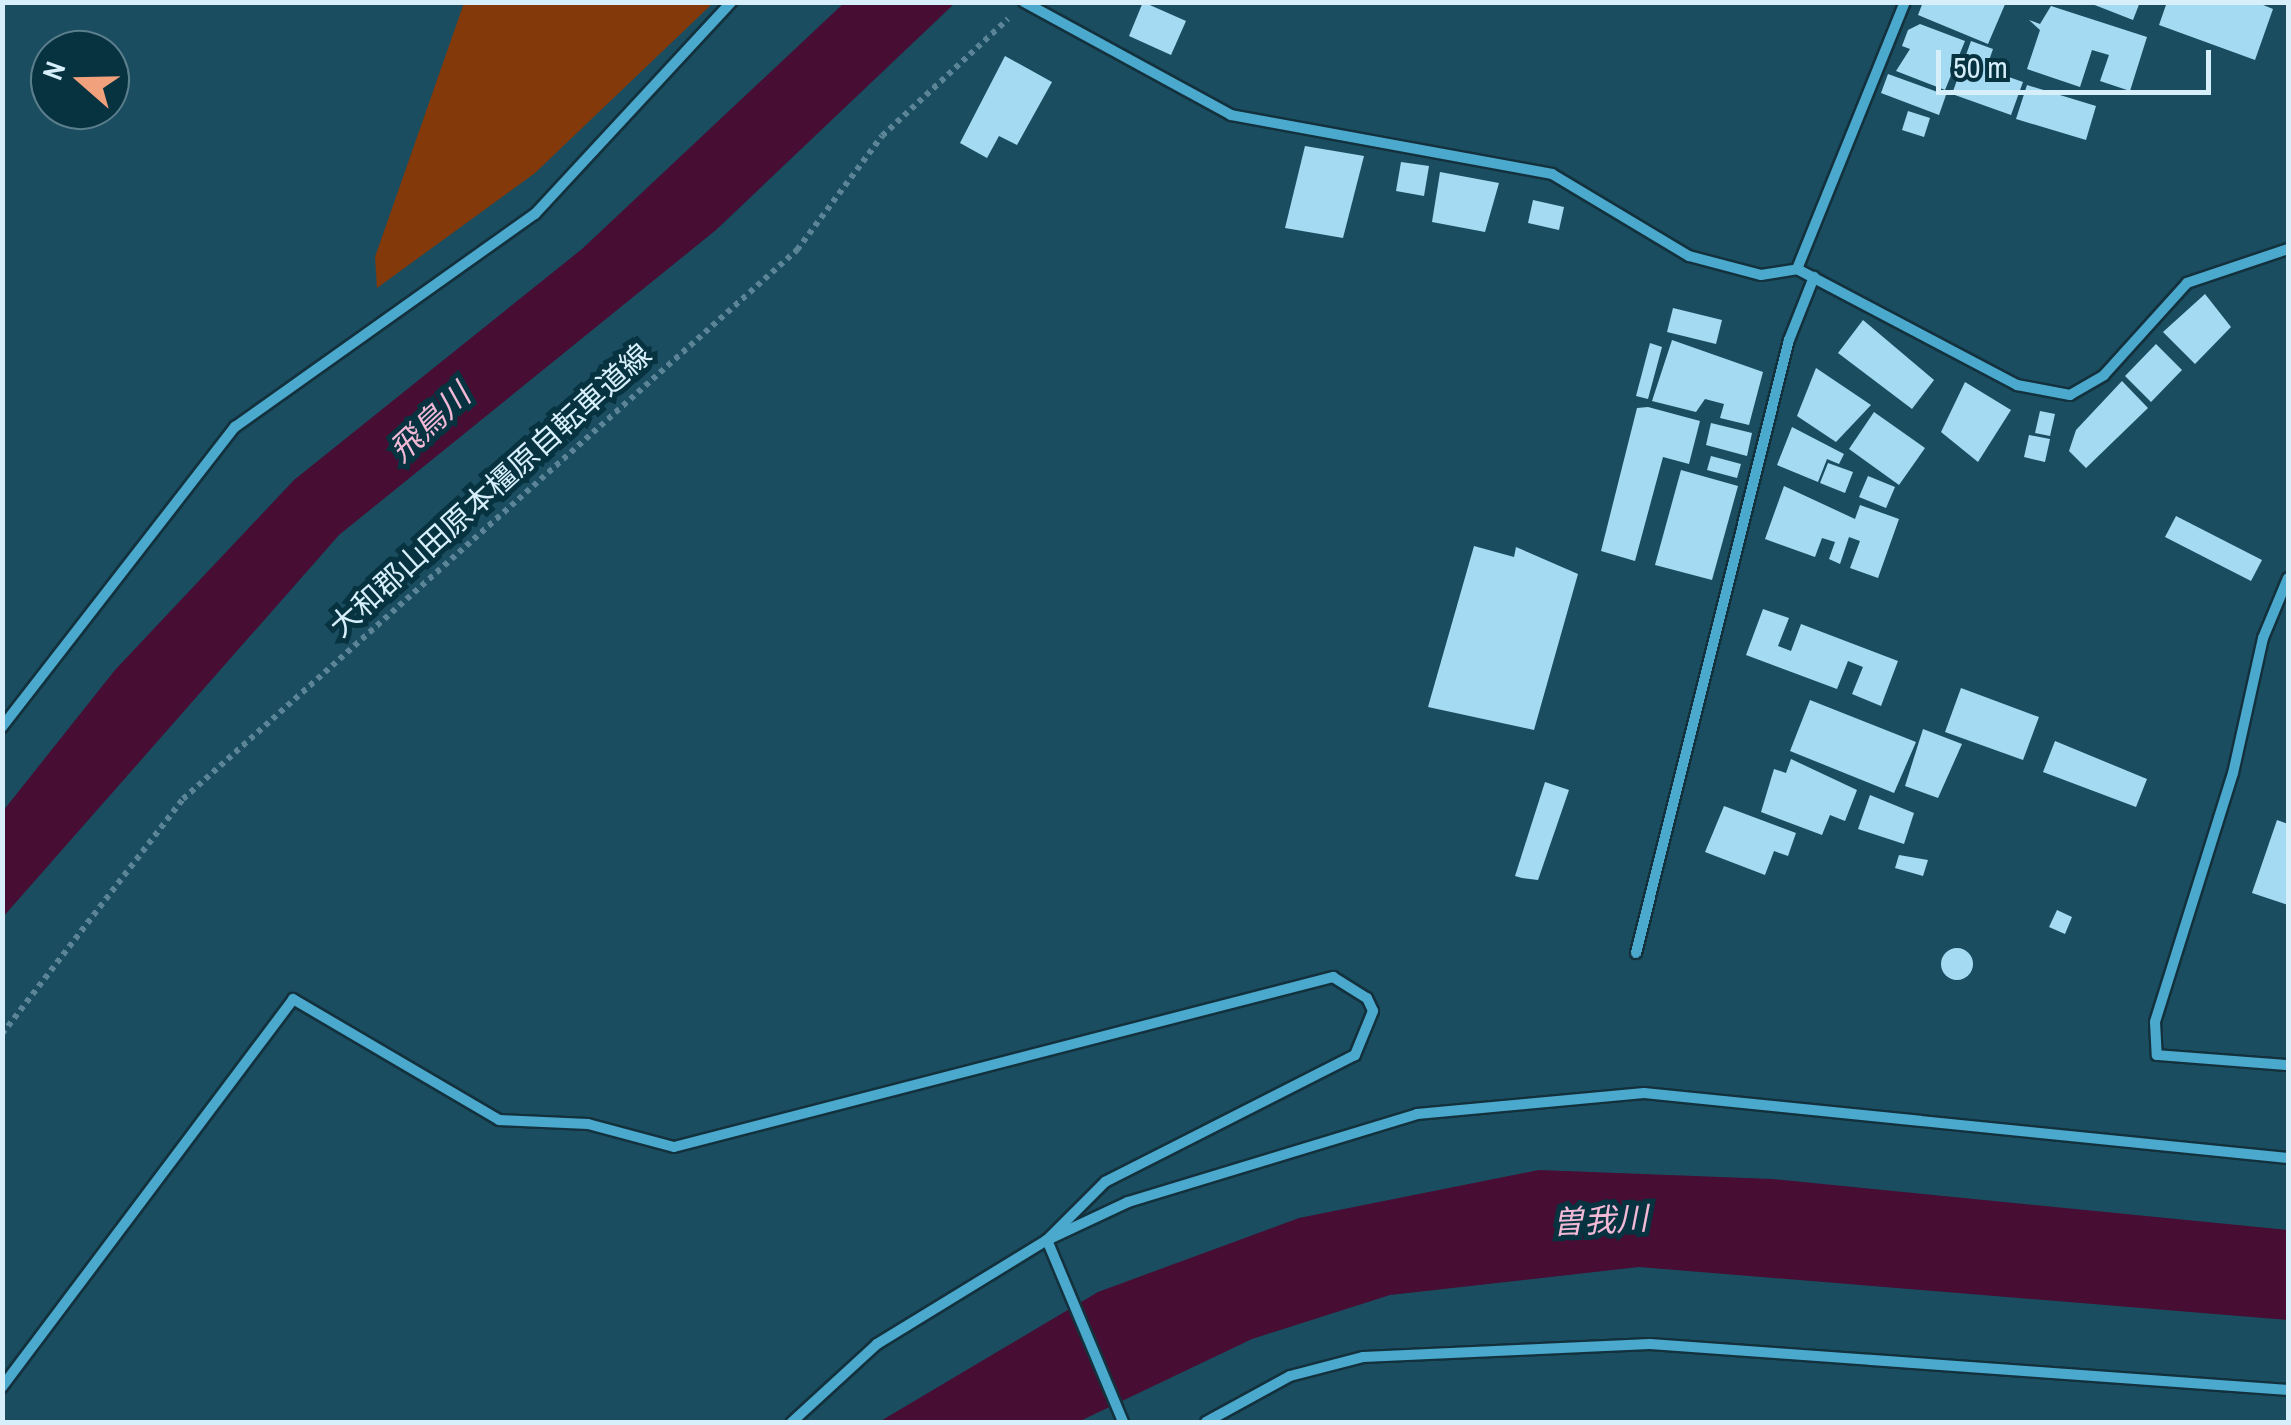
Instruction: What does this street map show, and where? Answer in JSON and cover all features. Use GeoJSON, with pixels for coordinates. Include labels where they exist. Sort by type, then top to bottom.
{"type":"FeatureCollection","features":[{"type":"Feature","properties":{"kind":"street"},"geometry":{"type":"LineString","coordinates":[[2,728],[235,427],[536,214],[731,2]]}},
{"type":"Feature","properties":{"kind":"street"},"geometry":{"type":"LineString","coordinates":[[1797,269],[1905,2]]}},
{"type":"Feature","properties":{"kind":"street"},"geometry":{"type":"LineString","coordinates":[[1026,4],[1231,115],[1552,174],[1689,256],[1761,274],[1797,269],[1964,364],[2070,395],[2104,376],[2186,283],[2288,249]]}},
{"type":"Feature","properties":{"kind":"street"},"geometry":{"type":"LineString","coordinates":[[1636,953],[1789,340],[1814,277]]}},
{"type":"Feature","properties":{"kind":"street"},"geometry":{"type":"LineString","coordinates":[[2288,578],[2263,638],[2233,773],[2155,1022],[2157,1055],[2288,1065]]}},
{"type":"Feature","properties":{"kind":"street"},"geometry":{"type":"LineString","coordinates":[[2,1387],[293,999],[499,1120],[588,1124],[674,1148],[1334,977],[1367,998],[1372,1011],[1355,1055],[1105,1182],[1047,1240]]}},
{"type":"Feature","properties":{"kind":"street"},"geometry":{"type":"LineString","coordinates":[[792,1422],[877,1344],[1047,1240],[1128,1202],[1417,1114],[1644,1094],[2288,1158]]}},
{"type":"Feature","properties":{"kind":"street"},"geometry":{"type":"LineString","coordinates":[[1047,1240],[1123,1422]]}},
{"type":"Feature","properties":{"kind":"street"},"geometry":{"type":"LineString","coordinates":[[1206,1422],[1290,1376],[1363,1357],[1650,1344],[2288,1390]]}},
{"type":"Feature","properties":{"kind":"path","name":"大和郡山田原本橿原自転車道線"},"geometry":{"type":"LineString","coordinates":[[2,1034],[183,799],[797,250],[882,136],[965,51],[1026,4]]}},
{"type":"Feature","properties":{"kind":"shaded area"},"geometry":{"type":"Polygon","coordinates":[[[464,3],[713,3],[535,173],[377,288],[375,257],[464,3]]]}},
{"type":"Feature","properties":{"kind":"water","name":"飛鳥川"},"geometry":{"type":"Polygon","coordinates":[[[844,3],[955,3],[716,230],[339,535],[3,917],[3,811],[115,670],[294,480],[582,249],[844,3]]]}},
{"type":"Feature","properties":{"kind":"water","name":"曽我川"},"geometry":{"type":"Polygon","coordinates":[[[1539,1170],[1772,1179],[2288,1230],[2288,1320],[1639,1267],[1390,1295],[1252,1339],[1078,1422],[879,1422],[1098,1292],[1299,1218],[1539,1170]]]}},
{"type":"Feature","properties":{"kind":"building"},"geometry":{"type":"Polygon","coordinates":[[[1143,2],[1186,21],[1171,55],[1129,36],[1143,2]]]}},
{"type":"Feature","properties":{"kind":"building"},"geometry":{"type":"Polygon","coordinates":[[[1923,2],[2006,2],[1988,44],[1918,15],[1923,2]]]}},
{"type":"Feature","properties":{"kind":"building"},"geometry":{"type":"Polygon","coordinates":[[[2087,2],[2140,2],[2133,20],[2087,2]]]}},
{"type":"Feature","properties":{"kind":"building"},"geometry":{"type":"Polygon","coordinates":[[[2167,2],[2256,2],[2273,9],[2255,60],[2159,25],[2167,2]]]}},
{"type":"Feature","properties":{"kind":"building"},"geometry":{"type":"Polygon","coordinates":[[[2051,6],[2147,37],[2130,91],[2100,81],[2109,55],[2092,50],[2080,87],[2027,69],[2040,30],[2029,20],[2040,24],[2051,6]]]}},
{"type":"Feature","properties":{"kind":"building"},"geometry":{"type":"Polygon","coordinates":[[[1920,24],[1965,41],[1945,90],[1896,71],[1910,49],[1902,46],[1908,30],[1920,24]]]}},
{"type":"Feature","properties":{"kind":"building"},"geometry":{"type":"Polygon","coordinates":[[[1971,41],[1993,49],[1986,69],[2023,82],[2011,115],[1952,94],[1971,41]]]}},
{"type":"Feature","properties":{"kind":"building"},"geometry":{"type":"Polygon","coordinates":[[[1005,56],[1052,82],[1017,145],[999,136],[987,158],[960,143],[1005,56]]]}},
{"type":"Feature","properties":{"kind":"building"},"geometry":{"type":"Polygon","coordinates":[[[1888,74],[1946,95],[1939,115],[1881,93],[1888,74]]]}},
{"type":"Feature","properties":{"kind":"building"},"geometry":{"type":"Polygon","coordinates":[[[2027,85],[2096,106],[2086,140],[2016,119],[2027,85]]]}},
{"type":"Feature","properties":{"kind":"building"},"geometry":{"type":"Polygon","coordinates":[[[1908,111],[1930,118],[1924,137],[1902,130],[1908,111]]]}},
{"type":"Feature","properties":{"kind":"building"},"geometry":{"type":"Polygon","coordinates":[[[1305,146],[1364,156],[1343,238],[1285,228],[1305,146]]]}},
{"type":"Feature","properties":{"kind":"building"},"geometry":{"type":"Polygon","coordinates":[[[1401,162],[1429,166],[1424,196],[1396,191],[1401,162]]]}},
{"type":"Feature","properties":{"kind":"building"},"geometry":{"type":"Polygon","coordinates":[[[1440,172],[1499,183],[1485,232],[1432,222],[1440,172]]]}},
{"type":"Feature","properties":{"kind":"building"},"geometry":{"type":"Polygon","coordinates":[[[1533,200],[1564,207],[1559,230],[1528,223],[1533,200]]]}},
{"type":"Feature","properties":{"kind":"building"},"geometry":{"type":"Polygon","coordinates":[[[2205,294],[2231,327],[2195,364],[2163,332],[2205,294]]]}},
{"type":"Feature","properties":{"kind":"building"},"geometry":{"type":"Polygon","coordinates":[[[1673,308],[1722,320],[1716,344],[1667,332],[1673,308]]]}},
{"type":"Feature","properties":{"kind":"building"},"geometry":{"type":"Polygon","coordinates":[[[1863,320],[1934,380],[1912,409],[1838,353],[1863,320]]]}},
{"type":"Feature","properties":{"kind":"building"},"geometry":{"type":"Polygon","coordinates":[[[1672,340],[1763,372],[1749,425],[1720,418],[1724,404],[1705,399],[1696,412],[1652,401],[1672,340]]]}},
{"type":"Feature","properties":{"kind":"building"},"geometry":{"type":"Polygon","coordinates":[[[1650,343],[1662,347],[1648,399],[1636,396],[1650,343]]]}},
{"type":"Feature","properties":{"kind":"building"},"geometry":{"type":"Polygon","coordinates":[[[2156,344],[2182,370],[2151,402],[2125,376],[2156,344]]]}},
{"type":"Feature","properties":{"kind":"building"},"geometry":{"type":"Polygon","coordinates":[[[1816,368],[1871,405],[1836,442],[1797,416],[1816,368]]]}},
{"type":"Feature","properties":{"kind":"building"},"geometry":{"type":"Polygon","coordinates":[[[2122,381],[2148,408],[2086,468],[2069,451],[2076,430],[2122,381]]]}},
{"type":"Feature","properties":{"kind":"building"},"geometry":{"type":"Polygon","coordinates":[[[1965,382],[2011,410],[1978,462],[1941,432],[1965,382]]]}},
{"type":"Feature","properties":{"kind":"building"},"geometry":{"type":"Polygon","coordinates":[[[1648,407],[1700,421],[1689,464],[1663,457],[1635,561],[1601,551],[1637,408],[1648,407]]]}},
{"type":"Feature","properties":{"kind":"building"},"geometry":{"type":"Polygon","coordinates":[[[2040,411],[2055,414],[2050,436],[2035,433],[2040,411]]]}},
{"type":"Feature","properties":{"kind":"building"},"geometry":{"type":"Polygon","coordinates":[[[1874,412],[1925,448],[1899,485],[1849,449],[1874,412]]]}},
{"type":"Feature","properties":{"kind":"building"},"geometry":{"type":"Polygon","coordinates":[[[1711,423],[1752,433],[1747,456],[1706,445],[1711,423]]]}},
{"type":"Feature","properties":{"kind":"building"},"geometry":{"type":"Polygon","coordinates":[[[1792,427],[1844,454],[1839,464],[1827,459],[1818,482],[1777,465],[1792,427]]]}},
{"type":"Feature","properties":{"kind":"building"},"geometry":{"type":"Polygon","coordinates":[[[2029,435],[2050,439],[2045,462],[2024,457],[2029,435]]]}},
{"type":"Feature","properties":{"kind":"building"},"geometry":{"type":"Polygon","coordinates":[[[1711,456],[1741,464],[1737,478],[1707,470],[1711,456]]]}},
{"type":"Feature","properties":{"kind":"building"},"geometry":{"type":"Polygon","coordinates":[[[1828,463],[1853,472],[1845,493],[1820,483],[1828,463]]]}},
{"type":"Feature","properties":{"kind":"building"},"geometry":{"type":"Polygon","coordinates":[[[1681,470],[1738,486],[1712,580],[1655,565],[1681,470]]]}},
{"type":"Feature","properties":{"kind":"building"},"geometry":{"type":"Polygon","coordinates":[[[1868,476],[1895,487],[1886,508],[1859,497],[1868,476]]]}},
{"type":"Feature","properties":{"kind":"building"},"geometry":{"type":"Polygon","coordinates":[[[1784,486],[1855,519],[1860,505],[1899,519],[1878,578],[1850,568],[1860,541],[1849,537],[1840,564],[1829,559],[1835,542],[1822,538],[1815,557],[1765,539],[1784,486]]]}},
{"type":"Feature","properties":{"kind":"building"},"geometry":{"type":"Polygon","coordinates":[[[2176,516],[2262,560],[2251,581],[2165,537],[2176,516]]]}},
{"type":"Feature","properties":{"kind":"building"},"geometry":{"type":"Polygon","coordinates":[[[1474,546],[1514,557],[1516,547],[1578,574],[1534,730],[1428,707],[1474,546]]]}},
{"type":"Feature","properties":{"kind":"building"},"geometry":{"type":"Polygon","coordinates":[[[1763,609],[1789,618],[1778,646],[1791,651],[1801,624],[1898,661],[1881,706],[1852,694],[1863,667],[1848,661],[1837,689],[1746,655],[1763,609]]]}},
{"type":"Feature","properties":{"kind":"building"},"geometry":{"type":"Polygon","coordinates":[[[1961,688],[2039,717],[2023,760],[1945,732],[1961,688]]]}},
{"type":"Feature","properties":{"kind":"building"},"geometry":{"type":"Polygon","coordinates":[[[1810,700],[1916,742],[1894,793],[1790,751],[1810,700]]]}},
{"type":"Feature","properties":{"kind":"building"},"geometry":{"type":"Polygon","coordinates":[[[1923,729],[1962,744],[1938,798],[1905,786],[1923,729]]]}},
{"type":"Feature","properties":{"kind":"building"},"geometry":{"type":"Polygon","coordinates":[[[2055,741],[2147,779],[2136,807],[2043,772],[2055,741]]]}},
{"type":"Feature","properties":{"kind":"building"},"geometry":{"type":"Polygon","coordinates":[[[1791,759],[1857,790],[1845,821],[1830,815],[1822,835],[1761,812],[1774,769],[1786,773],[1791,759]]]}},
{"type":"Feature","properties":{"kind":"building"},"geometry":{"type":"Polygon","coordinates":[[[1545,782],[1569,790],[1538,880],[1522,878],[1515,876],[1545,782]]]}},
{"type":"Feature","properties":{"kind":"building"},"geometry":{"type":"Polygon","coordinates":[[[1870,795],[1914,813],[1904,844],[1858,829],[1870,795]]]}},
{"type":"Feature","properties":{"kind":"building"},"geometry":{"type":"Polygon","coordinates":[[[1724,806],[1796,833],[1788,856],[1774,851],[1765,875],[1705,852],[1724,806]]]}},
{"type":"Feature","properties":{"kind":"building"},"geometry":{"type":"Polygon","coordinates":[[[2277,820],[2288,824],[2288,905],[2252,893],[2277,820]]]}},
{"type":"Feature","properties":{"kind":"building"},"geometry":{"type":"Polygon","coordinates":[[[1899,855],[1928,860],[1923,876],[1895,868],[1899,855]]]}},
{"type":"Feature","properties":{"kind":"building"},"geometry":{"type":"Polygon","coordinates":[[[2057,910],[2072,917],[2065,934],[2049,927],[2057,910]]]}},
{"type":"Feature","properties":{"kind":"building"},"geometry":{"type":"Polygon","coordinates":[[[1957,948],[1968,953],[1973,964],[1968,975],[1957,980],[1946,975],[1941,964],[1946,953],[1957,948]]]}}]}
